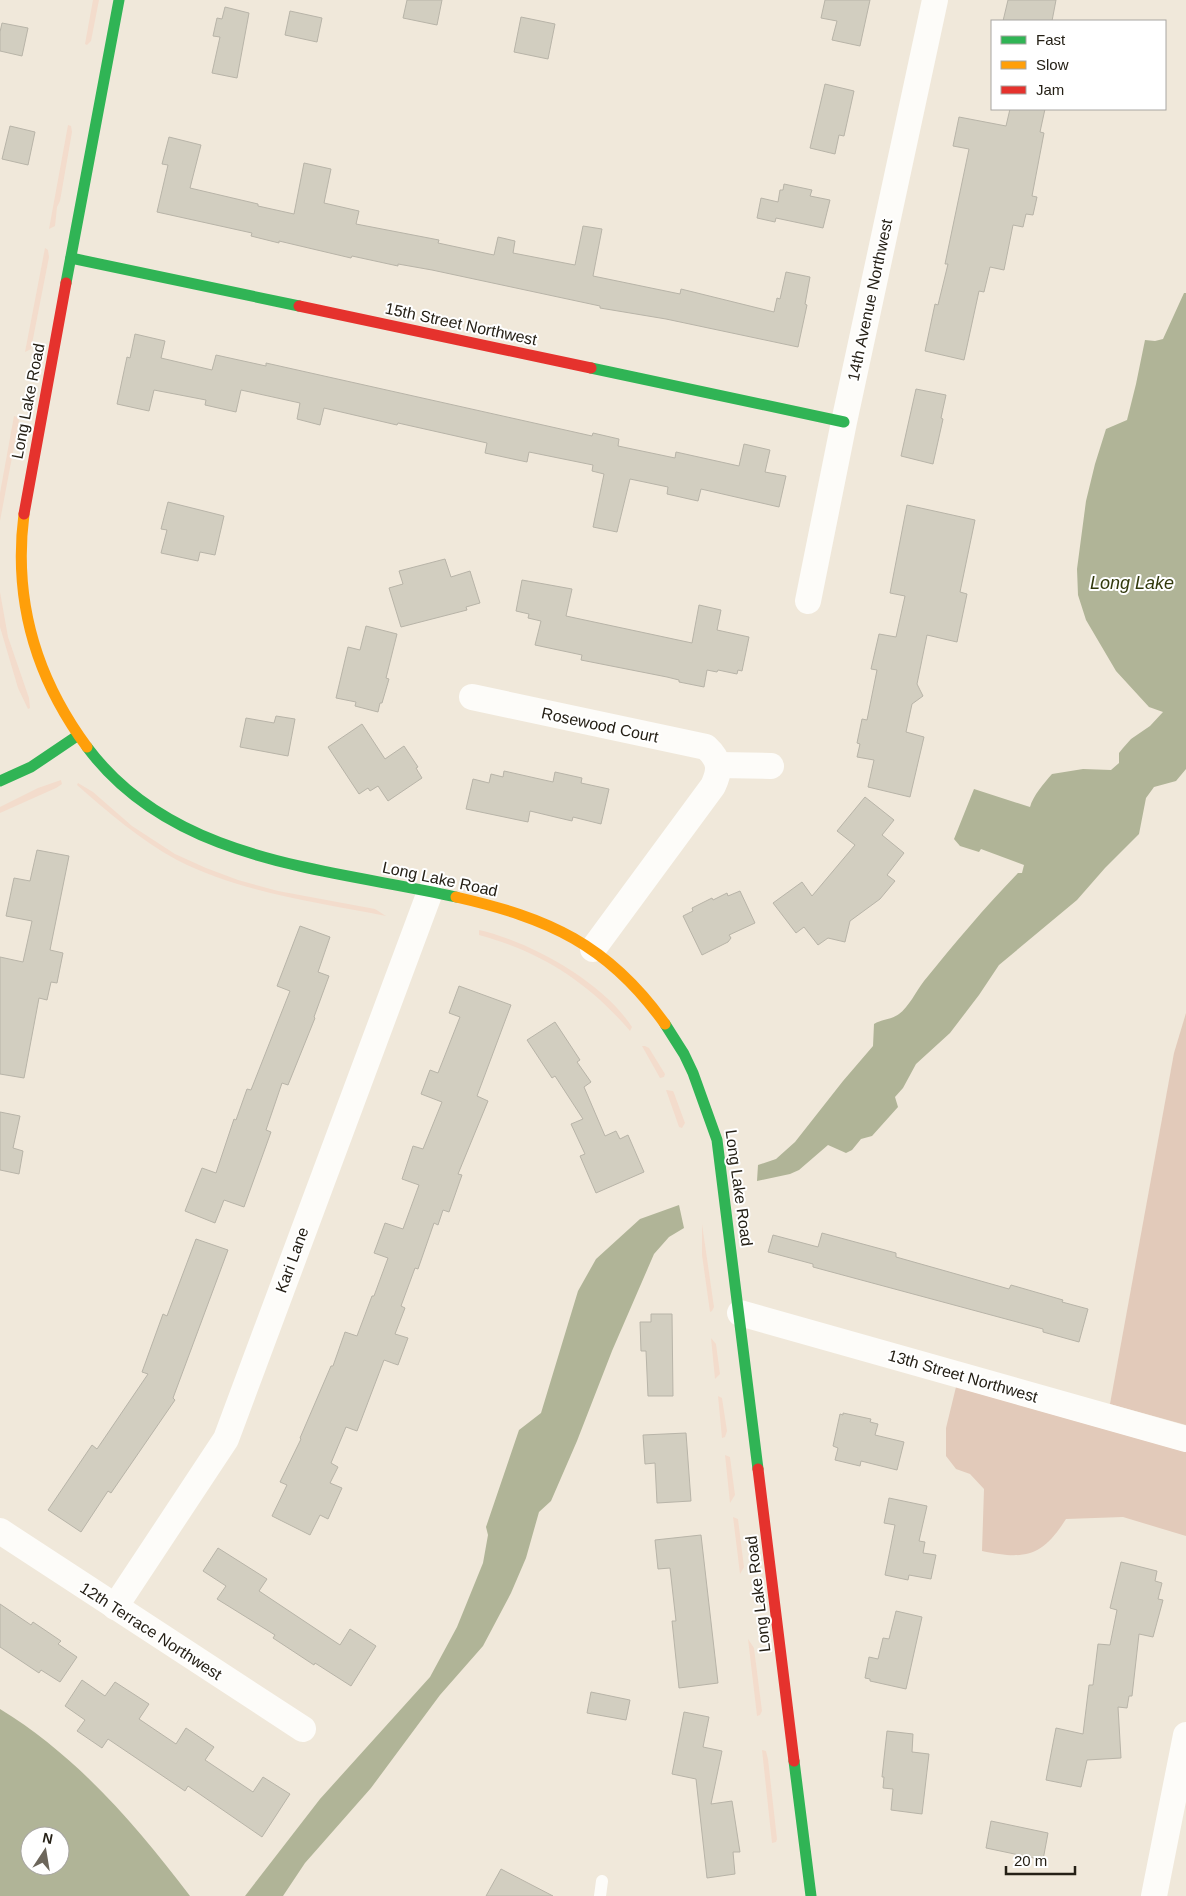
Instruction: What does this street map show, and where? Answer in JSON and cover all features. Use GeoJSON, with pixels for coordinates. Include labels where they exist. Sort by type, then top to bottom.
{"type":"FeatureCollection","features":[{"type":"Feature","properties":{"kind":"street","name":"Long Lake Road"},"geometry":{"type":"LineString","coordinates":[[119,0],[27,490],[21,564],[26,611],[38,657],[54,697],[77,736],[103,767],[131,793],[161,815],[199,836],[284,864],[499,907],[539,921],[593,949],[647,999],[672,1032],[693,1069],[717,1140],[811,1896]]}},
{"type":"Feature","properties":{"kind":"street","name":"14th Avenue Northwest"},"geometry":{"type":"LineString","coordinates":[[808,601],[844,422],[935,0]]}},
{"type":"Feature","properties":{"kind":"street","name":"15th Street Northwest"},"geometry":{"type":"LineString","coordinates":[[71,258],[844,422]]}},
{"type":"Feature","properties":{"kind":"street","name":"Rosewood Court"},"geometry":{"type":"LineString","coordinates":[[472,697],[706,747],[715,756],[718,764]]}},
{"type":"Feature","properties":{"kind":"street"},"geometry":{"type":"LineString","coordinates":[[0,781],[31,767],[77,736]]}},
{"type":"Feature","properties":{"kind":"street"},"geometry":{"type":"LineString","coordinates":[[593,949],[713,786],[718,776],[718,764],[771,766]]}},
{"type":"Feature","properties":{"kind":"street","name":"Kari Lane"},"geometry":{"type":"LineString","coordinates":[[115,1607],[226,1439],[430,892]]}},
{"type":"Feature","properties":{"kind":"street","name":"13th Street Northwest"},"geometry":{"type":"LineString","coordinates":[[740,1313],[1186,1439]]}},
{"type":"Feature","properties":{"kind":"street","name":"12th Terrace Northwest"},"geometry":{"type":"LineString","coordinates":[[0,1532],[302,1729]]}},
{"type":"Feature","properties":{"kind":"street"},"geometry":{"type":"LineString","coordinates":[[1154,1896],[1186,1735]]}},
{"type":"Feature","properties":{"kind":"lane"},"geometry":{"type":"LineString","coordinates":[[600,1896],[602,1881]]}},
{"type":"Feature","properties":{"kind":"shaded area"},"geometry":{"type":"Polygon","coordinates":[[[93,0],[99,0],[91,41],[87,45],[85,44],[93,0]]]}},
{"type":"Feature","properties":{"kind":"shaded area"},"geometry":{"type":"Polygon","coordinates":[[[68,125],[71,126],[72,132],[60,201],[57,207],[55,226],[49,229],[68,125]]]}},
{"type":"Feature","properties":{"kind":"shaded area"},"geometry":{"type":"Polygon","coordinates":[[[45,248],[48,250],[49,257],[31,349],[25,352],[45,248]]]}},
{"type":"Feature","properties":{"kind":"shaded area"},"geometry":{"type":"Polygon","coordinates":[[[14,416],[19,420],[0,521],[0,493],[14,416]]]}},
{"type":"Feature","properties":{"kind":"shaded area"},"geometry":{"type":"Polygon","coordinates":[[[0,592],[8,637],[29,698],[30,708],[28,709],[18,688],[0,627],[0,592]]]}},
{"type":"Feature","properties":{"kind":"shaded area"},"geometry":{"type":"Polygon","coordinates":[[[61,780],[62,784],[56,788],[0,813],[0,807],[38,788],[61,780]]]}},
{"type":"Feature","properties":{"kind":"shaded area"},"geometry":{"type":"Polygon","coordinates":[[[78,783],[93,792],[132,826],[175,854],[206,868],[238,880],[278,891],[375,909],[386,916],[253,889],[202,871],[177,860],[138,835],[77,785],[78,783]]]}},
{"type":"Feature","properties":{"kind":"shaded area"},"geometry":{"type":"Polygon","coordinates":[[[479,930],[521,944],[543,954],[585,980],[619,1010],[632,1027],[630,1031],[597,998],[562,971],[523,950],[479,935],[479,930]]]}},
{"type":"Feature","properties":{"kind":"shaded area"},"geometry":{"type":"Polygon","coordinates":[[[1186,1013],[1186,1425],[1110,1404],[1174,1053],[1186,1013]]]}},
{"type":"Feature","properties":{"kind":"shaded area"},"geometry":{"type":"Polygon","coordinates":[[[642,1046],[649,1048],[665,1074],[664,1077],[660,1078],[642,1046]]]}},
{"type":"Feature","properties":{"kind":"shaded area"},"geometry":{"type":"Polygon","coordinates":[[[666,1090],[673,1091],[674,1093],[685,1123],[682,1128],[679,1127],[666,1090]]]}},
{"type":"Feature","properties":{"kind":"shaded area"},"geometry":{"type":"Polygon","coordinates":[[[702,1224],[714,1307],[710,1312],[702,1255],[702,1224]]]}},
{"type":"Feature","properties":{"kind":"shaded area"},"geometry":{"type":"Polygon","coordinates":[[[711,1338],[716,1344],[720,1374],[715,1379],[711,1338]]]}},
{"type":"Feature","properties":{"kind":"shaded area"},"geometry":{"type":"Polygon","coordinates":[[[956,1387],[1186,1452],[1186,1536],[1123,1517],[1066,1519],[1049,1541],[1031,1553],[1010,1555],[982,1551],[984,1489],[970,1474],[956,1469],[946,1456],[946,1428],[956,1387]]]}},
{"type":"Feature","properties":{"kind":"shaded area"},"geometry":{"type":"Polygon","coordinates":[[[718,1396],[722,1398],[727,1431],[725,1437],[722,1438],[718,1396]]]}},
{"type":"Feature","properties":{"kind":"shaded area"},"geometry":{"type":"Polygon","coordinates":[[[725,1455],[730,1457],[735,1495],[730,1503],[725,1455]]]}},
{"type":"Feature","properties":{"kind":"shaded area"},"geometry":{"type":"Polygon","coordinates":[[[733,1517],[738,1519],[744,1567],[740,1574],[733,1517]]]}},
{"type":"Feature","properties":{"kind":"shaded area"},"geometry":{"type":"Polygon","coordinates":[[[748,1639],[754,1648],[762,1711],[757,1716],[748,1639]]]}},
{"type":"Feature","properties":{"kind":"shaded area"},"geometry":{"type":"Polygon","coordinates":[[[762,1750],[766,1751],[768,1759],[777,1839],[776,1842],[772,1843],[762,1750]]]}},
{"type":"Feature","properties":{"kind":"water","name":"Long Lake"},"geometry":{"type":"Polygon","coordinates":[[[1184,293],[1186,293],[1186,769],[1176,781],[1154,787],[1146,798],[1139,834],[1105,868],[1077,900],[999,965],[950,1033],[916,1064],[903,1088],[895,1097],[898,1107],[872,1136],[861,1139],[852,1150],[846,1153],[828,1145],[799,1170],[790,1174],[757,1181],[758,1165],[776,1159],[795,1142],[873,1046],[874,1024],[893,1017],[902,1011],[924,981],[970,926],[1018,873],[1022,873],[1024,865],[981,849],[979,852],[960,846],[954,839],[974,789],[1030,807],[1042,785],[1052,774],[1083,769],[1111,770],[1119,763],[1119,753],[1131,739],[1150,726],[1163,712],[1149,707],[1116,671],[1086,620],[1078,595],[1077,569],[1086,501],[1106,429],[1127,420],[1145,340],[1155,341],[1163,339],[1184,293]]]}},
{"type":"Feature","properties":{"kind":"water"},"geometry":{"type":"Polygon","coordinates":[[[679,1205],[684,1228],[669,1237],[654,1254],[551,1501],[539,1512],[526,1558],[511,1593],[483,1646],[440,1695],[371,1788],[305,1863],[283,1896],[245,1896],[320,1799],[430,1677],[457,1627],[483,1563],[488,1535],[486,1527],[519,1430],[541,1413],[578,1291],[596,1259],[640,1219],[679,1205]]]}},
{"type":"Feature","properties":{"kind":"water"},"geometry":{"type":"Polygon","coordinates":[[[0,1709],[55,1748],[104,1793],[148,1843],[190,1896],[0,1896],[0,1709]]]}},
{"type":"Feature","properties":{"kind":"building"},"geometry":{"type":"Polygon","coordinates":[[[407,0],[442,0],[437,25],[403,18],[407,0]]]}},
{"type":"Feature","properties":{"kind":"building"},"geometry":{"type":"Polygon","coordinates":[[[825,0],[870,0],[860,46],[832,40],[837,21],[821,18],[825,0]]]}},
{"type":"Feature","properties":{"kind":"building"},"geometry":{"type":"Polygon","coordinates":[[[1008,0],[1056,0],[1052,20],[1003,20],[1008,0]]]}},
{"type":"Feature","properties":{"kind":"building"},"geometry":{"type":"Polygon","coordinates":[[[225,7],[249,13],[237,78],[212,73],[220,37],[213,36],[217,18],[222,19],[225,7]]]}},
{"type":"Feature","properties":{"kind":"building"},"geometry":{"type":"Polygon","coordinates":[[[290,11],[322,18],[317,42],[285,35],[290,11]]]}},
{"type":"Feature","properties":{"kind":"building"},"geometry":{"type":"Polygon","coordinates":[[[521,17],[555,24],[548,59],[514,52],[521,17]]]}},
{"type":"Feature","properties":{"kind":"building"},"geometry":{"type":"Polygon","coordinates":[[[2,23],[28,28],[22,56],[0,51],[2,23]]]}},
{"type":"Feature","properties":{"kind":"building"},"geometry":{"type":"Polygon","coordinates":[[[825,84],[854,91],[844,136],[839,135],[835,154],[810,148],[825,84]]]}},
{"type":"Feature","properties":{"kind":"building"},"geometry":{"type":"Polygon","coordinates":[[[1010,110],[1045,110],[1040,132],[1044,133],[1032,196],[1037,197],[1033,215],[1026,214],[1023,227],[1013,225],[1004,270],[990,267],[984,292],[979,291],[964,360],[925,351],[935,304],[938,305],[948,264],[945,264],[969,149],[953,146],[959,117],[1006,126],[1010,110]]]}},
{"type":"Feature","properties":{"kind":"building"},"geometry":{"type":"Polygon","coordinates":[[[10,126],[35,132],[28,165],[2,159],[10,126]]]}},
{"type":"Feature","properties":{"kind":"building"},"geometry":{"type":"Polygon","coordinates":[[[169,137],[201,145],[190,188],[294,214],[304,163],[331,169],[324,203],[359,211],[356,224],[439,240],[438,243],[494,255],[498,237],[515,241],[513,253],[575,265],[583,226],[602,229],[593,276],[680,294],[681,289],[774,312],[777,298],[780,299],[786,272],[810,277],[805,304],[807,305],[798,347],[666,319],[600,308],[600,306],[432,270],[398,264],[398,266],[352,256],[351,258],[279,241],[279,243],[251,236],[252,233],[157,212],[168,165],[162,164],[169,137]]]}},
{"type":"Feature","properties":{"kind":"building"},"geometry":{"type":"Polygon","coordinates":[[[784,184],[812,190],[810,196],[830,200],[823,228],[776,218],[775,222],[757,218],[761,198],[778,202],[780,190],[783,190],[784,184]]]}},
{"type":"Feature","properties":{"kind":"building"},"geometry":{"type":"Polygon","coordinates":[[[135,334],[165,341],[161,358],[212,370],[216,355],[266,366],[266,363],[592,436],[593,433],[619,439],[618,446],[675,458],[676,452],[739,466],[744,444],[770,450],[765,472],[786,476],[779,507],[701,489],[698,501],[667,494],[668,487],[630,479],[617,532],[593,527],[604,474],[592,471],[593,465],[529,452],[527,462],[485,453],[487,443],[324,408],[320,425],[297,419],[300,403],[241,390],[236,412],[205,405],[206,400],[154,390],[149,411],[117,404],[127,357],[130,358],[135,334]]]}},
{"type":"Feature","properties":{"kind":"building"},"geometry":{"type":"Polygon","coordinates":[[[916,389],[946,395],[933,464],[901,456],[916,389]]]}},
{"type":"Feature","properties":{"kind":"building"},"geometry":{"type":"Polygon","coordinates":[[[168,502],[224,516],[215,555],[200,552],[198,561],[161,553],[167,530],[161,529],[168,502]]]}},
{"type":"Feature","properties":{"kind":"building"},"geometry":{"type":"Polygon","coordinates":[[[907,505],[975,520],[960,592],[967,594],[957,642],[927,635],[917,684],[923,696],[912,704],[906,732],[924,737],[910,797],[868,787],[874,760],[857,757],[860,744],[857,743],[862,719],[867,720],[877,670],[871,669],[879,634],[896,637],[905,596],[890,593],[907,505]]]}},
{"type":"Feature","properties":{"kind":"building"},"geometry":{"type":"Polygon","coordinates":[[[445,559],[451,577],[470,571],[480,603],[466,607],[467,610],[401,627],[389,588],[403,584],[399,571],[445,559]]]}},
{"type":"Feature","properties":{"kind":"building"},"geometry":{"type":"Polygon","coordinates":[[[522,580],[572,589],[566,616],[692,643],[699,605],[721,610],[717,630],[749,637],[742,671],[738,670],[737,674],[707,670],[704,687],[679,682],[679,680],[667,677],[581,660],[582,655],[535,645],[541,621],[528,618],[529,614],[516,611],[522,580]]]}},
{"type":"Feature","properties":{"kind":"building"},"geometry":{"type":"Polygon","coordinates":[[[366,626],[397,634],[386,678],[389,679],[378,712],[355,706],[356,702],[336,698],[348,647],[360,650],[366,626]]]}},
{"type":"Feature","properties":{"kind":"building"},"geometry":{"type":"Polygon","coordinates":[[[276,716],[295,719],[288,756],[240,747],[246,718],[274,723],[276,716]]]}},
{"type":"Feature","properties":{"kind":"building"},"geometry":{"type":"Polygon","coordinates":[[[362,724],[385,759],[404,746],[418,767],[416,768],[422,778],[388,801],[378,786],[370,791],[368,788],[359,794],[328,747],[362,724]]]}},
{"type":"Feature","properties":{"kind":"building"},"geometry":{"type":"Polygon","coordinates":[[[504,771],[553,782],[555,772],[582,778],[581,783],[609,789],[601,824],[573,817],[572,821],[530,811],[528,822],[466,809],[473,779],[489,783],[491,774],[503,777],[504,771]]]}},
{"type":"Feature","properties":{"kind":"building"},"geometry":{"type":"Polygon","coordinates":[[[865,797],[894,820],[882,835],[904,853],[887,875],[895,881],[880,899],[850,921],[845,942],[828,938],[818,945],[804,927],[796,933],[773,903],[802,882],[812,896],[855,845],[837,831],[865,797]]]}},
{"type":"Feature","properties":{"kind":"building"},"geometry":{"type":"Polygon","coordinates":[[[37,850],[69,856],[50,950],[63,953],[57,983],[51,982],[47,1000],[39,998],[24,1078],[0,1074],[0,957],[23,962],[32,921],[6,916],[14,878],[30,881],[37,850]]]}},
{"type":"Feature","properties":{"kind":"building"},"geometry":{"type":"Polygon","coordinates":[[[740,891],[755,923],[729,935],[731,938],[728,942],[702,955],[683,916],[693,911],[692,908],[712,898],[713,900],[727,893],[728,896],[740,891]]]}},
{"type":"Feature","properties":{"kind":"building"},"geometry":{"type":"Polygon","coordinates":[[[300,926],[330,937],[318,972],[329,976],[315,1018],[288,1085],[282,1083],[266,1130],[271,1132],[244,1207],[224,1200],[215,1223],[185,1211],[202,1168],[216,1173],[234,1119],[236,1120],[247,1089],[251,1090],[290,991],[277,986],[300,926]]]}},
{"type":"Feature","properties":{"kind":"building"},"geometry":{"type":"Polygon","coordinates":[[[459,986],[511,1005],[477,1096],[488,1101],[458,1174],[462,1175],[449,1212],[443,1210],[438,1225],[434,1223],[418,1269],[415,1268],[401,1306],[405,1308],[395,1334],[408,1338],[398,1365],[384,1360],[357,1431],[346,1427],[331,1463],[338,1467],[330,1483],[342,1488],[328,1519],[320,1515],[310,1535],[272,1516],[287,1485],[280,1482],[301,1439],[331,1366],[333,1366],[345,1332],[357,1336],[372,1296],[374,1296],[388,1258],[374,1253],[385,1223],[403,1229],[419,1185],[402,1179],[413,1146],[423,1149],[442,1102],[421,1094],[430,1070],[438,1073],[460,1017],[449,1013],[459,986]]]}},
{"type":"Feature","properties":{"kind":"building"},"geometry":{"type":"Polygon","coordinates":[[[555,1022],[580,1060],[577,1062],[591,1082],[584,1087],[605,1136],[616,1131],[620,1139],[628,1135],[644,1172],[596,1193],[580,1156],[585,1154],[571,1124],[583,1119],[555,1076],[552,1078],[527,1040],[555,1022]]]}},
{"type":"Feature","properties":{"kind":"building"},"geometry":{"type":"Polygon","coordinates":[[[0,1112],[20,1116],[13,1148],[23,1151],[19,1174],[0,1170],[0,1112]]]}},
{"type":"Feature","properties":{"kind":"building"},"geometry":{"type":"Polygon","coordinates":[[[822,1233],[896,1253],[896,1257],[1009,1289],[1011,1285],[1088,1309],[1079,1342],[1043,1332],[1043,1329],[813,1267],[813,1264],[768,1252],[773,1235],[818,1247],[822,1233]]]}},
{"type":"Feature","properties":{"kind":"building"},"geometry":{"type":"Polygon","coordinates":[[[196,1239],[228,1250],[173,1398],[175,1400],[111,1493],[108,1491],[81,1532],[48,1510],[92,1445],[97,1449],[148,1374],[142,1372],[163,1314],[167,1316],[196,1239]]]}},
{"type":"Feature","properties":{"kind":"building"},"geometry":{"type":"Polygon","coordinates":[[[651,1314],[672,1314],[673,1396],[648,1396],[646,1351],[641,1351],[640,1322],[651,1322],[651,1314]]]}},
{"type":"Feature","properties":{"kind":"building"},"geometry":{"type":"Polygon","coordinates":[[[843,1413],[871,1419],[870,1422],[878,1424],[875,1435],[904,1442],[897,1470],[861,1461],[860,1466],[835,1460],[838,1448],[833,1446],[840,1414],[843,1415],[843,1413]]]}},
{"type":"Feature","properties":{"kind":"building"},"geometry":{"type":"Polygon","coordinates":[[[686,1433],[691,1501],[657,1503],[655,1463],[645,1464],[643,1435],[686,1433]]]}},
{"type":"Feature","properties":{"kind":"building"},"geometry":{"type":"Polygon","coordinates":[[[889,1498],[927,1506],[919,1541],[925,1542],[923,1553],[936,1555],[931,1579],[909,1575],[908,1580],[885,1575],[895,1525],[884,1523],[889,1498]]]}},
{"type":"Feature","properties":{"kind":"building"},"geometry":{"type":"Polygon","coordinates":[[[701,1535],[718,1683],[679,1688],[672,1621],[676,1621],[670,1568],[658,1569],[655,1540],[701,1535]]]}},
{"type":"Feature","properties":{"kind":"building"},"geometry":{"type":"Polygon","coordinates":[[[218,1548],[267,1579],[259,1591],[340,1645],[350,1629],[376,1646],[351,1686],[315,1663],[314,1665],[273,1638],[275,1635],[217,1599],[226,1586],[203,1571],[218,1548]]]}},
{"type":"Feature","properties":{"kind":"building"},"geometry":{"type":"Polygon","coordinates":[[[1121,1562],[1157,1571],[1155,1581],[1162,1583],[1158,1599],[1163,1600],[1153,1637],[1139,1634],[1132,1696],[1129,1696],[1127,1708],[1118,1707],[1121,1758],[1087,1760],[1081,1787],[1046,1780],[1056,1728],[1083,1734],[1089,1685],[1093,1685],[1098,1644],[1110,1645],[1117,1610],[1110,1608],[1121,1562]]]}},
{"type":"Feature","properties":{"kind":"building"},"geometry":{"type":"Polygon","coordinates":[[[0,1604],[31,1625],[33,1622],[61,1641],[58,1644],[77,1657],[60,1682],[41,1670],[39,1673],[0,1647],[0,1604]]]}},
{"type":"Feature","properties":{"kind":"building"},"geometry":{"type":"Polygon","coordinates":[[[896,1611],[922,1617],[906,1689],[870,1681],[870,1679],[865,1678],[869,1657],[878,1659],[883,1638],[889,1639],[896,1611]]]}},
{"type":"Feature","properties":{"kind":"building"},"geometry":{"type":"Polygon","coordinates":[[[82,1680],[105,1696],[115,1682],[149,1704],[139,1719],[176,1744],[186,1728],[214,1747],[205,1760],[253,1792],[263,1777],[290,1794],[262,1837],[188,1786],[185,1791],[108,1739],[102,1748],[77,1731],[85,1720],[65,1706],[82,1680]]]}},
{"type":"Feature","properties":{"kind":"building"},"geometry":{"type":"Polygon","coordinates":[[[591,1692],[630,1700],[626,1720],[587,1713],[591,1692]]]}},
{"type":"Feature","properties":{"kind":"building"},"geometry":{"type":"Polygon","coordinates":[[[684,1712],[709,1717],[703,1747],[722,1751],[711,1804],[732,1801],[740,1852],[733,1852],[735,1874],[707,1878],[696,1779],[672,1774],[684,1712]]]}},
{"type":"Feature","properties":{"kind":"building"},"geometry":{"type":"Polygon","coordinates":[[[887,1731],[913,1734],[912,1752],[929,1754],[922,1814],[891,1810],[893,1789],[883,1788],[884,1777],[882,1777],[887,1731]]]}},
{"type":"Feature","properties":{"kind":"building"},"geometry":{"type":"Polygon","coordinates":[[[991,1821],[1048,1833],[1043,1860],[986,1848],[991,1821]]]}},
{"type":"Feature","properties":{"kind":"building"},"geometry":{"type":"Polygon","coordinates":[[[501,1869],[553,1896],[486,1896],[501,1869]]]}},
{"type":"Feature","properties":{"kind":"traffic: fast"},"geometry":{"type":"LineString","coordinates":[[66,283],[119,0]]}},
{"type":"Feature","properties":{"kind":"traffic: fast"},"geometry":{"type":"LineString","coordinates":[[71,258],[299,306]]}},
{"type":"Feature","properties":{"kind":"traffic: fast"},"geometry":{"type":"LineString","coordinates":[[591,368],[844,422]]}},
{"type":"Feature","properties":{"kind":"traffic: fast"},"geometry":{"type":"LineString","coordinates":[[0,781],[31,767],[77,736]]}},
{"type":"Feature","properties":{"kind":"traffic: fast"},"geometry":{"type":"LineString","coordinates":[[87,747],[122,786],[163,815],[208,838],[255,855],[305,867],[456,897]]}},
{"type":"Feature","properties":{"kind":"traffic: fast"},"geometry":{"type":"LineString","coordinates":[[665,1024],[684,1054],[693,1073],[717,1140],[758,1469]]}},
{"type":"Feature","properties":{"kind":"traffic: fast"},"geometry":{"type":"LineString","coordinates":[[794,1761],[811,1896]]}},
{"type":"Feature","properties":{"kind":"traffic: slow"},"geometry":{"type":"LineString","coordinates":[[24,514],[21,546],[22,577],[32,637],[54,694],[69,721],[87,747]]}},
{"type":"Feature","properties":{"kind":"traffic: slow"},"geometry":{"type":"LineString","coordinates":[[456,897],[519,914],[548,925],[574,938],[598,954],[621,973],[643,996],[665,1024]]}},
{"type":"Feature","properties":{"kind":"traffic: jam"},"geometry":{"type":"LineString","coordinates":[[24,514],[66,283]]}},
{"type":"Feature","properties":{"kind":"traffic: jam"},"geometry":{"type":"LineString","coordinates":[[299,306],[591,368]]}},
{"type":"Feature","properties":{"kind":"traffic: jam"},"geometry":{"type":"LineString","coordinates":[[758,1469],[794,1761]]}}]}
